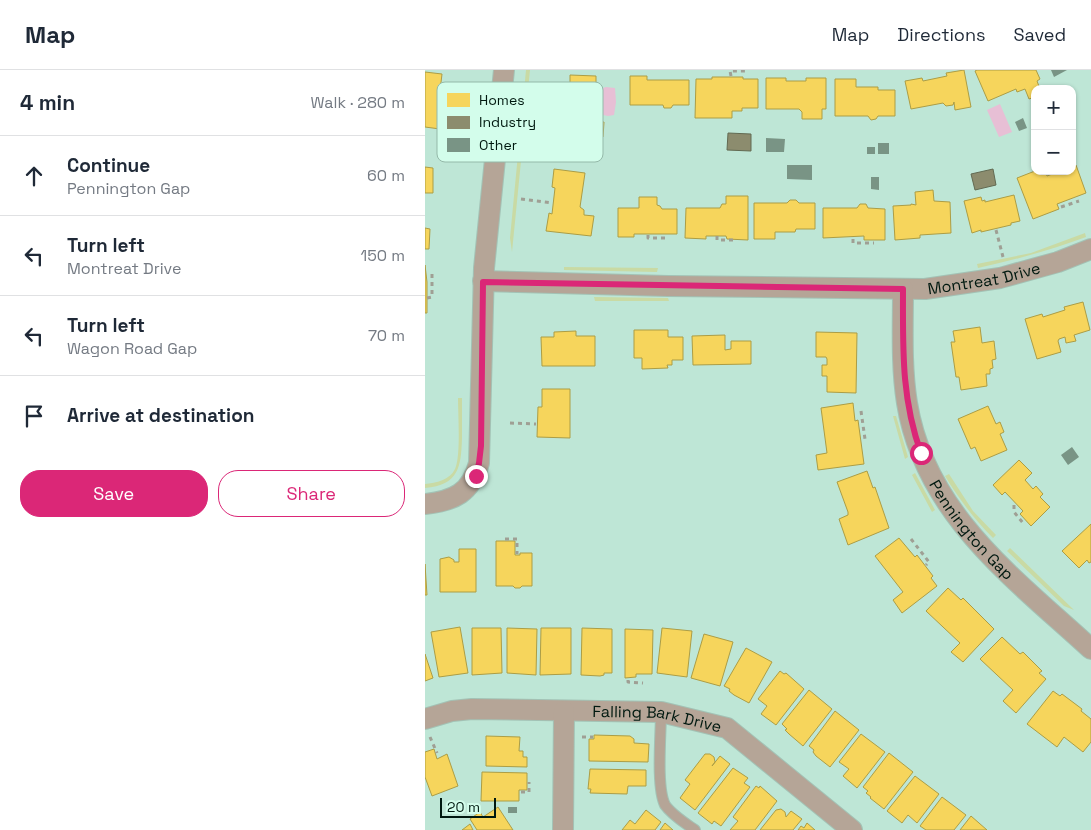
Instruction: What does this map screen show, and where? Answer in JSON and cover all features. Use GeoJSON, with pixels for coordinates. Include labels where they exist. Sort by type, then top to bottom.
{"type":"FeatureCollection","features":[{"type":"Feature","properties":{"kind":"street"},"geometry":{"type":"LineString","coordinates":[[425,504],[447,500],[466,490],[476,476],[479,463],[481,446],[483,282],[495,162]]}},
{"type":"Feature","properties":{"kind":"street","name":"Montreat Drive"},"geometry":{"type":"LineString","coordinates":[[483,282],[903,289],[944,286],[1000,278],[1049,265],[1091,249]]}},
{"type":"Feature","properties":{"kind":"street","name":"Pennington Gap"},"geometry":{"type":"LineString","coordinates":[[903,289],[907,400],[915,437],[931,476],[950,510],[990,556],[1088,642]]}},
{"type":"Feature","properties":{"kind":"street","name":"Falling Bark Drive"},"geometry":{"type":"LineString","coordinates":[[426,725],[452,711],[472,709],[661,712],[727,728],[852,830]]}},
{"type":"Feature","properties":{"kind":"street"},"geometry":{"type":"LineString","coordinates":[[563,830],[564,711]]}},
{"type":"Feature","properties":{"kind":"lane"},"geometry":{"type":"LineString","coordinates":[[661,712],[660,778],[662,794],[665,804],[670,811],[695,830]]}},
{"type":"Feature","properties":{"kind":"path"},"geometry":{"type":"LineString","coordinates":[[731,76],[730,71],[748,71]]}},
{"type":"Feature","properties":{"kind":"path"},"geometry":{"type":"LineString","coordinates":[[521,199],[552,203]]}},
{"type":"Feature","properties":{"kind":"path"},"geometry":{"type":"LineString","coordinates":[[1061,207],[1079,201]]}},
{"type":"Feature","properties":{"kind":"path"},"geometry":{"type":"LineString","coordinates":[[996,230],[1003,257]]}},
{"type":"Feature","properties":{"kind":"path"},"geometry":{"type":"LineString","coordinates":[[648,235],[648,238],[668,238]]}},
{"type":"Feature","properties":{"kind":"path"},"geometry":{"type":"LineString","coordinates":[[717,236],[717,240],[736,240]]}},
{"type":"Feature","properties":{"kind":"path"},"geometry":{"type":"LineString","coordinates":[[853,239],[853,243],[874,243]]}},
{"type":"Feature","properties":{"kind":"path"},"geometry":{"type":"LineString","coordinates":[[427,298],[432,297],[432,274]]}},
{"type":"Feature","properties":{"kind":"path"},"geometry":{"type":"LineString","coordinates":[[861,411],[865,438],[862,441]]}},
{"type":"Feature","properties":{"kind":"path"},"geometry":{"type":"LineString","coordinates":[[510,424],[536,424]]}},
{"type":"Feature","properties":{"kind":"path"},"geometry":{"type":"LineString","coordinates":[[1014,505],[1014,512],[1023,523]]}},
{"type":"Feature","properties":{"kind":"path"},"geometry":{"type":"LineString","coordinates":[[505,539],[517,539],[517,554]]}},
{"type":"Feature","properties":{"kind":"path"},"geometry":{"type":"LineString","coordinates":[[911,539],[929,562],[926,565]]}},
{"type":"Feature","properties":{"kind":"path"},"geometry":{"type":"LineString","coordinates":[[627,680],[628,682],[643,683]]}},
{"type":"Feature","properties":{"kind":"path"},"geometry":{"type":"LineString","coordinates":[[426,725],[437,753]]}},
{"type":"Feature","properties":{"kind":"path"},"geometry":{"type":"LineString","coordinates":[[579,736],[593,737]]}},
{"type":"Feature","properties":{"kind":"path"},"geometry":{"type":"LineString","coordinates":[[521,792],[529,792],[529,782]]}},
{"type":"Feature","properties":{"kind":"green space"},"geometry":{"type":"Polygon","coordinates":[[[526,70],[530,70],[529,82],[525,82],[526,70]]]}},
{"type":"Feature","properties":{"kind":"green space"},"geometry":{"type":"Polygon","coordinates":[[[517,162],[521,162],[512,252],[510,238],[517,162]]]}},
{"type":"Feature","properties":{"kind":"green space"},"geometry":{"type":"Polygon","coordinates":[[[1085,233],[1086,237],[1059,246],[978,268],[977,264],[1031,253],[1085,233]]]}},
{"type":"Feature","properties":{"kind":"green space"},"geometry":{"type":"Polygon","coordinates":[[[564,267],[658,268],[657,272],[564,270],[564,267]]]}},
{"type":"Feature","properties":{"kind":"green space"},"geometry":{"type":"Polygon","coordinates":[[[594,297],[668,298],[669,301],[595,301],[594,297]]]}},
{"type":"Feature","properties":{"kind":"green space"},"geometry":{"type":"Polygon","coordinates":[[[458,398],[462,398],[462,448],[459,466],[456,473],[445,483],[425,488],[425,484],[438,482],[450,476],[455,469],[459,445],[458,398]]]}},
{"type":"Feature","properties":{"kind":"green space"},"geometry":{"type":"Polygon","coordinates":[[[893,416],[896,416],[908,457],[905,459],[893,416]]]}},
{"type":"Feature","properties":{"kind":"green space"},"geometry":{"type":"Polygon","coordinates":[[[915,473],[935,510],[932,512],[912,475],[915,473]]]}},
{"type":"Feature","properties":{"kind":"green space"},"geometry":{"type":"Polygon","coordinates":[[[949,474],[973,511],[996,535],[993,538],[956,493],[945,476],[949,474]]]}},
{"type":"Feature","properties":{"kind":"green space"},"geometry":{"type":"Polygon","coordinates":[[[1010,548],[1074,610],[1064,606],[1007,551],[1010,548]]]}},
{"type":"Feature","properties":{"kind":"shaded area"},"geometry":{"type":"Polygon","coordinates":[[[603,88],[615,88],[616,102],[614,115],[603,115],[603,88]]]}},
{"type":"Feature","properties":{"kind":"shaded area"},"geometry":{"type":"Polygon","coordinates":[[[1000,104],[1012,132],[999,137],[987,110],[1000,104]]]}},
{"type":"Feature","properties":{"kind":"building: Homes"},"geometry":{"type":"Polygon","coordinates":[[[964,70],[971,107],[955,110],[954,102],[953,105],[946,106],[943,103],[911,109],[905,81],[922,78],[923,81],[947,76],[946,73],[964,70]]]}},
{"type":"Feature","properties":{"kind":"building: Homes"},"geometry":{"type":"Polygon","coordinates":[[[1036,70],[1040,79],[1037,81],[1038,85],[1031,85],[1031,98],[1029,99],[1025,89],[1017,92],[1016,89],[988,101],[975,71],[1036,70]]]}},
{"type":"Feature","properties":{"kind":"building: Homes"},"geometry":{"type":"Polygon","coordinates":[[[425,72],[442,74],[441,82],[437,82],[437,129],[425,127],[425,72]]]}},
{"type":"Feature","properties":{"kind":"building: Homes"},"geometry":{"type":"Polygon","coordinates":[[[570,75],[596,76],[596,82],[570,82],[570,75]]]}},
{"type":"Feature","properties":{"kind":"building: Homes"},"geometry":{"type":"Polygon","coordinates":[[[630,76],[647,76],[647,80],[689,80],[689,105],[673,105],[671,108],[664,108],[663,105],[630,105],[630,76]]]}},
{"type":"Feature","properties":{"kind":"building: Homes"},"geometry":{"type":"Polygon","coordinates":[[[712,77],[758,79],[758,108],[742,108],[742,111],[732,111],[732,118],[695,118],[696,79],[712,79],[712,77]]]}},
{"type":"Feature","properties":{"kind":"building: Homes"},"geometry":{"type":"Polygon","coordinates":[[[766,78],[806,81],[806,78],[826,78],[826,109],[822,109],[822,119],[802,119],[802,112],[799,109],[766,109],[766,78]]]}},
{"type":"Feature","properties":{"kind":"building: Homes"},"geometry":{"type":"Polygon","coordinates":[[[835,79],[856,79],[856,87],[878,87],[878,90],[895,90],[895,116],[878,116],[876,119],[871,120],[868,116],[835,116],[835,79]]]}},
{"type":"Feature","properties":{"kind":"building: Homes"},"geometry":{"type":"Polygon","coordinates":[[[1076,165],[1086,193],[1057,204],[1059,209],[1033,219],[1017,178],[1031,173],[1031,175],[1076,175],[1076,165]]]}},
{"type":"Feature","properties":{"kind":"building: Homes"},"geometry":{"type":"Polygon","coordinates":[[[425,167],[433,168],[433,193],[425,193],[425,167]]]}},
{"type":"Feature","properties":{"kind":"building: Homes"},"geometry":{"type":"Polygon","coordinates":[[[554,169],[585,173],[580,207],[584,210],[584,215],[594,216],[591,236],[546,231],[549,213],[552,214],[555,188],[552,187],[554,169]]]}},
{"type":"Feature","properties":{"kind":"building: Homes"},"geometry":{"type":"Polygon","coordinates":[[[933,190],[934,201],[950,202],[951,233],[920,235],[920,238],[895,240],[893,206],[916,205],[915,192],[933,190]]]}},
{"type":"Feature","properties":{"kind":"building: Homes"},"geometry":{"type":"Polygon","coordinates":[[[1014,195],[1020,221],[1011,223],[1011,225],[972,233],[964,201],[981,197],[982,201],[985,200],[985,202],[1014,195]]]}},
{"type":"Feature","properties":{"kind":"building: Homes"},"geometry":{"type":"Polygon","coordinates":[[[726,196],[748,196],[748,240],[727,239],[726,236],[706,236],[706,239],[685,238],[686,208],[720,208],[722,204],[726,204],[726,196]]]}},
{"type":"Feature","properties":{"kind":"building: Homes"},"geometry":{"type":"Polygon","coordinates":[[[639,197],[657,197],[657,205],[662,209],[677,209],[677,234],[634,234],[634,237],[618,237],[618,208],[639,208],[639,197]]]}},
{"type":"Feature","properties":{"kind":"building: Homes"},"geometry":{"type":"Polygon","coordinates":[[[790,200],[796,200],[799,203],[815,203],[815,229],[775,232],[775,239],[754,239],[754,203],[787,203],[790,200]]]}},
{"type":"Feature","properties":{"kind":"building: Homes"},"geometry":{"type":"Polygon","coordinates":[[[860,204],[866,204],[868,208],[885,209],[885,240],[864,240],[864,236],[823,238],[823,208],[857,208],[860,204]]]}},
{"type":"Feature","properties":{"kind":"building: Homes"},"geometry":{"type":"Polygon","coordinates":[[[425,228],[430,229],[429,249],[425,249],[425,228]]]}},
{"type":"Feature","properties":{"kind":"building: Homes"},"geometry":{"type":"Polygon","coordinates":[[[425,265],[427,282],[427,313],[425,313],[425,265]]]}},
{"type":"Feature","properties":{"kind":"building: Homes"},"geometry":{"type":"Polygon","coordinates":[[[1083,302],[1090,330],[1074,335],[1076,341],[1066,343],[1065,337],[1059,339],[1061,352],[1037,359],[1025,319],[1042,314],[1043,317],[1065,310],[1064,307],[1083,302]]]}},
{"type":"Feature","properties":{"kind":"building: Homes"},"geometry":{"type":"Polygon","coordinates":[[[980,327],[982,343],[994,341],[996,359],[992,360],[993,368],[990,369],[990,374],[986,374],[987,386],[961,390],[959,377],[956,377],[951,342],[955,342],[953,331],[980,327]]]}},
{"type":"Feature","properties":{"kind":"building: Homes"},"geometry":{"type":"Polygon","coordinates":[[[634,330],[668,330],[668,337],[683,337],[683,360],[672,360],[672,365],[667,365],[668,368],[642,369],[642,358],[634,358],[634,330]]]}},
{"type":"Feature","properties":{"kind":"building: Homes"},"geometry":{"type":"Polygon","coordinates":[[[576,331],[576,336],[595,336],[595,366],[542,366],[541,337],[554,337],[554,332],[576,331]]]}},
{"type":"Feature","properties":{"kind":"building: Homes"},"geometry":{"type":"Polygon","coordinates":[[[816,332],[857,333],[856,393],[827,392],[827,376],[822,376],[822,365],[827,365],[827,359],[826,357],[816,357],[816,332]]]}},
{"type":"Feature","properties":{"kind":"building: Homes"},"geometry":{"type":"Polygon","coordinates":[[[725,335],[725,350],[731,349],[731,341],[751,341],[751,364],[693,365],[692,336],[725,335]]]}},
{"type":"Feature","properties":{"kind":"building: Homes"},"geometry":{"type":"Polygon","coordinates":[[[542,389],[570,389],[570,438],[537,437],[538,407],[542,407],[542,389]]]}},
{"type":"Feature","properties":{"kind":"building: Homes"},"geometry":{"type":"Polygon","coordinates":[[[853,403],[855,421],[858,420],[864,464],[818,470],[816,455],[827,453],[821,408],[853,403]]]}},
{"type":"Feature","properties":{"kind":"building: Homes"},"geometry":{"type":"Polygon","coordinates":[[[988,406],[996,424],[1000,422],[1004,432],[1000,434],[1007,450],[981,461],[975,447],[971,449],[958,419],[988,406]]]}},
{"type":"Feature","properties":{"kind":"building: Homes"},"geometry":{"type":"Polygon","coordinates":[[[1019,460],[1032,473],[1025,480],[1033,489],[1036,486],[1043,494],[1040,497],[1050,507],[1031,526],[1020,514],[1023,511],[1005,492],[1002,495],[993,485],[1019,460]]]}},
{"type":"Feature","properties":{"kind":"building: Homes"},"geometry":{"type":"Polygon","coordinates":[[[867,471],[873,488],[875,487],[889,528],[848,545],[839,519],[848,515],[848,512],[837,482],[867,471]]]}},
{"type":"Feature","properties":{"kind":"building: Homes"},"geometry":{"type":"Polygon","coordinates":[[[1091,524],[1091,562],[1089,563],[1087,560],[1079,568],[1062,551],[1091,524]]]}},
{"type":"Feature","properties":{"kind":"building: Homes"},"geometry":{"type":"Polygon","coordinates":[[[899,538],[915,557],[917,555],[933,576],[931,578],[937,586],[902,613],[893,600],[903,592],[875,556],[899,538]]]}},
{"type":"Feature","properties":{"kind":"building: Homes"},"geometry":{"type":"Polygon","coordinates":[[[496,541],[515,541],[515,555],[532,553],[532,586],[515,588],[513,586],[496,586],[496,541]]]}},
{"type":"Feature","properties":{"kind":"building: Homes"},"geometry":{"type":"Polygon","coordinates":[[[459,549],[476,549],[476,592],[440,592],[440,559],[449,557],[454,562],[459,562],[459,549]]]}},
{"type":"Feature","properties":{"kind":"building: Homes"},"geometry":{"type":"Polygon","coordinates":[[[425,564],[427,595],[425,595],[425,564]]]}},
{"type":"Feature","properties":{"kind":"building: Homes"},"geometry":{"type":"Polygon","coordinates":[[[948,588],[961,600],[963,598],[994,629],[963,662],[951,652],[960,643],[926,611],[948,588]]]}},
{"type":"Feature","properties":{"kind":"building: Homes"},"geometry":{"type":"Polygon","coordinates":[[[460,627],[468,673],[439,677],[431,632],[460,627]]]}},
{"type":"Feature","properties":{"kind":"building: Homes"},"geometry":{"type":"Polygon","coordinates":[[[472,628],[501,628],[502,673],[472,675],[472,628]]]}},
{"type":"Feature","properties":{"kind":"building: Homes"},"geometry":{"type":"Polygon","coordinates":[[[507,628],[537,629],[536,675],[507,673],[507,628]]]}},
{"type":"Feature","properties":{"kind":"building: Homes"},"geometry":{"type":"Polygon","coordinates":[[[541,628],[571,628],[571,674],[540,675],[541,628]]]}},
{"type":"Feature","properties":{"kind":"building: Homes"},"geometry":{"type":"Polygon","coordinates":[[[582,628],[612,629],[612,673],[604,673],[604,675],[600,676],[581,675],[582,628]]]}},
{"type":"Feature","properties":{"kind":"building: Homes"},"geometry":{"type":"Polygon","coordinates":[[[662,628],[692,631],[687,677],[657,673],[662,628]]]}},
{"type":"Feature","properties":{"kind":"building: Homes"},"geometry":{"type":"Polygon","coordinates":[[[625,629],[653,630],[652,674],[636,674],[636,677],[625,678],[625,629]]]}},
{"type":"Feature","properties":{"kind":"building: Homes"},"geometry":{"type":"Polygon","coordinates":[[[704,634],[733,642],[720,686],[691,678],[704,634]]]}},
{"type":"Feature","properties":{"kind":"building: Homes"},"geometry":{"type":"Polygon","coordinates":[[[1002,637],[1020,654],[1023,652],[1042,671],[1039,673],[1046,679],[1016,713],[1003,701],[1013,690],[980,659],[1002,637]]]}},
{"type":"Feature","properties":{"kind":"building: Homes"},"geometry":{"type":"Polygon","coordinates":[[[746,648],[772,662],[749,703],[734,695],[729,691],[730,689],[724,686],[746,648]]]}},
{"type":"Feature","properties":{"kind":"building: Homes"},"geometry":{"type":"Polygon","coordinates":[[[425,654],[433,678],[425,681],[425,654]]]}},
{"type":"Feature","properties":{"kind":"building: Homes"},"geometry":{"type":"Polygon","coordinates":[[[780,671],[784,674],[786,673],[804,689],[776,725],[761,714],[767,706],[758,699],[780,671]]]}},
{"type":"Feature","properties":{"kind":"building: Homes"},"geometry":{"type":"Polygon","coordinates":[[[809,690],[832,709],[803,746],[785,730],[787,729],[782,724],[809,690]]]}},
{"type":"Feature","properties":{"kind":"building: Homes"},"geometry":{"type":"Polygon","coordinates":[[[1053,691],[1060,696],[1062,694],[1082,709],[1081,711],[1091,719],[1091,742],[1083,752],[1064,737],[1057,747],[1027,724],[1053,691]]]}},
{"type":"Feature","properties":{"kind":"building: Homes"},"geometry":{"type":"Polygon","coordinates":[[[835,711],[859,730],[830,767],[816,756],[813,752],[814,750],[809,746],[835,711]]]}},
{"type":"Feature","properties":{"kind":"building: Homes"},"geometry":{"type":"Polygon","coordinates":[[[861,734],[885,752],[857,788],[843,776],[849,769],[839,762],[861,734]]]}},
{"type":"Feature","properties":{"kind":"building: Homes"},"geometry":{"type":"Polygon","coordinates":[[[594,735],[630,736],[634,739],[634,743],[649,744],[648,762],[589,761],[589,739],[594,739],[594,735]]]}},
{"type":"Feature","properties":{"kind":"building: Homes"},"geometry":{"type":"Polygon","coordinates":[[[486,736],[520,737],[519,751],[523,751],[523,757],[527,757],[527,767],[486,766],[486,736]]]}},
{"type":"Feature","properties":{"kind":"building: Homes"},"geometry":{"type":"Polygon","coordinates":[[[434,749],[437,759],[447,754],[458,786],[432,796],[425,777],[425,752],[434,749]]]}},
{"type":"Feature","properties":{"kind":"building: Homes"},"geometry":{"type":"Polygon","coordinates":[[[889,753],[913,772],[884,809],[870,798],[866,793],[868,791],[863,787],[889,753]]]}},
{"type":"Feature","properties":{"kind":"building: Homes"},"geometry":{"type":"Polygon","coordinates":[[[705,754],[710,754],[714,757],[715,762],[712,766],[720,756],[730,764],[695,810],[680,798],[690,784],[685,780],[705,754]]]}},
{"type":"Feature","properties":{"kind":"building: Homes"},"geometry":{"type":"Polygon","coordinates":[[[733,768],[748,778],[744,783],[750,787],[721,826],[714,821],[712,824],[698,813],[733,768]]]}},
{"type":"Feature","properties":{"kind":"building: Homes"},"geometry":{"type":"Polygon","coordinates":[[[590,769],[646,770],[646,786],[628,786],[627,794],[590,793],[591,789],[588,789],[590,769]]]}},
{"type":"Feature","properties":{"kind":"building: Homes"},"geometry":{"type":"Polygon","coordinates":[[[482,772],[527,773],[527,790],[519,790],[519,801],[481,801],[482,772]]]}},
{"type":"Feature","properties":{"kind":"building: Homes"},"geometry":{"type":"Polygon","coordinates":[[[915,776],[939,794],[917,823],[908,815],[902,823],[887,811],[915,776]]]}},
{"type":"Feature","properties":{"kind":"building: Homes"},"geometry":{"type":"Polygon","coordinates":[[[756,786],[759,788],[760,786],[777,801],[755,830],[730,830],[738,821],[733,817],[756,786]]]}},
{"type":"Feature","properties":{"kind":"building: Homes"},"geometry":{"type":"Polygon","coordinates":[[[942,797],[966,815],[954,830],[926,830],[920,826],[942,797]]]}},
{"type":"Feature","properties":{"kind":"building: Homes"},"geometry":{"type":"Polygon","coordinates":[[[498,807],[513,830],[477,830],[470,819],[480,812],[483,817],[498,807]]]}},
{"type":"Feature","properties":{"kind":"building: Homes"},"geometry":{"type":"Polygon","coordinates":[[[781,809],[785,812],[786,817],[791,811],[802,819],[793,830],[760,830],[776,810],[781,809]]]}},
{"type":"Feature","properties":{"kind":"building: Homes"},"geometry":{"type":"Polygon","coordinates":[[[646,810],[661,822],[655,830],[622,830],[630,820],[635,824],[646,810]]]}},
{"type":"Feature","properties":{"kind":"building: Homes"},"geometry":{"type":"Polygon","coordinates":[[[971,816],[987,830],[960,830],[971,816]]]}},
{"type":"Feature","properties":{"kind":"building: Homes"},"geometry":{"type":"Polygon","coordinates":[[[665,823],[673,830],[660,830],[665,823]]]}},
{"type":"Feature","properties":{"kind":"building: Homes"},"geometry":{"type":"Polygon","coordinates":[[[807,823],[815,830],[798,830],[801,826],[804,828],[807,823]]]}},
{"type":"Feature","properties":{"kind":"building: Homes"},"geometry":{"type":"Polygon","coordinates":[[[470,824],[473,830],[462,830],[470,824]]]}},
{"type":"Feature","properties":{"kind":"building: Industry"},"geometry":{"type":"Polygon","coordinates":[[[728,133],[751,134],[751,151],[727,150],[728,133]]]}},
{"type":"Feature","properties":{"kind":"building: Industry"},"geometry":{"type":"Polygon","coordinates":[[[993,169],[996,185],[975,190],[971,174],[993,169]]]}},
{"type":"Feature","properties":{"kind":"building: Other"},"geometry":{"type":"Polygon","coordinates":[[[1051,70],[1067,70],[1054,77],[1051,70]]]}},
{"type":"Feature","properties":{"kind":"building: Other"},"geometry":{"type":"Polygon","coordinates":[[[1023,118],[1027,128],[1019,131],[1015,122],[1023,118]]]}},
{"type":"Feature","properties":{"kind":"building: Other"},"geometry":{"type":"Polygon","coordinates":[[[766,138],[785,139],[784,152],[766,152],[766,138]]]}},
{"type":"Feature","properties":{"kind":"building: Other"},"geometry":{"type":"Polygon","coordinates":[[[878,143],[889,143],[889,154],[878,154],[878,143]]]}},
{"type":"Feature","properties":{"kind":"building: Other"},"geometry":{"type":"Polygon","coordinates":[[[867,147],[875,147],[875,154],[867,154],[867,147]]]}},
{"type":"Feature","properties":{"kind":"building: Other"},"geometry":{"type":"Polygon","coordinates":[[[787,165],[812,165],[812,180],[787,179],[787,165]]]}},
{"type":"Feature","properties":{"kind":"building: Other"},"geometry":{"type":"Polygon","coordinates":[[[871,177],[879,177],[879,190],[871,189],[871,177]]]}},
{"type":"Feature","properties":{"kind":"building: Other"},"geometry":{"type":"Polygon","coordinates":[[[1072,447],[1079,457],[1068,465],[1061,455],[1072,447]]]}},
{"type":"Feature","properties":{"kind":"building: Other"},"geometry":{"type":"Polygon","coordinates":[[[508,807],[517,807],[517,813],[508,813],[508,807]]]}},
{"type":"Feature","properties":{"kind":"route"},"geometry":{"type":"LineString","coordinates":[[476,476],[481,446],[483,282],[903,289],[903,344],[907,405],[921,453]]}}]}
